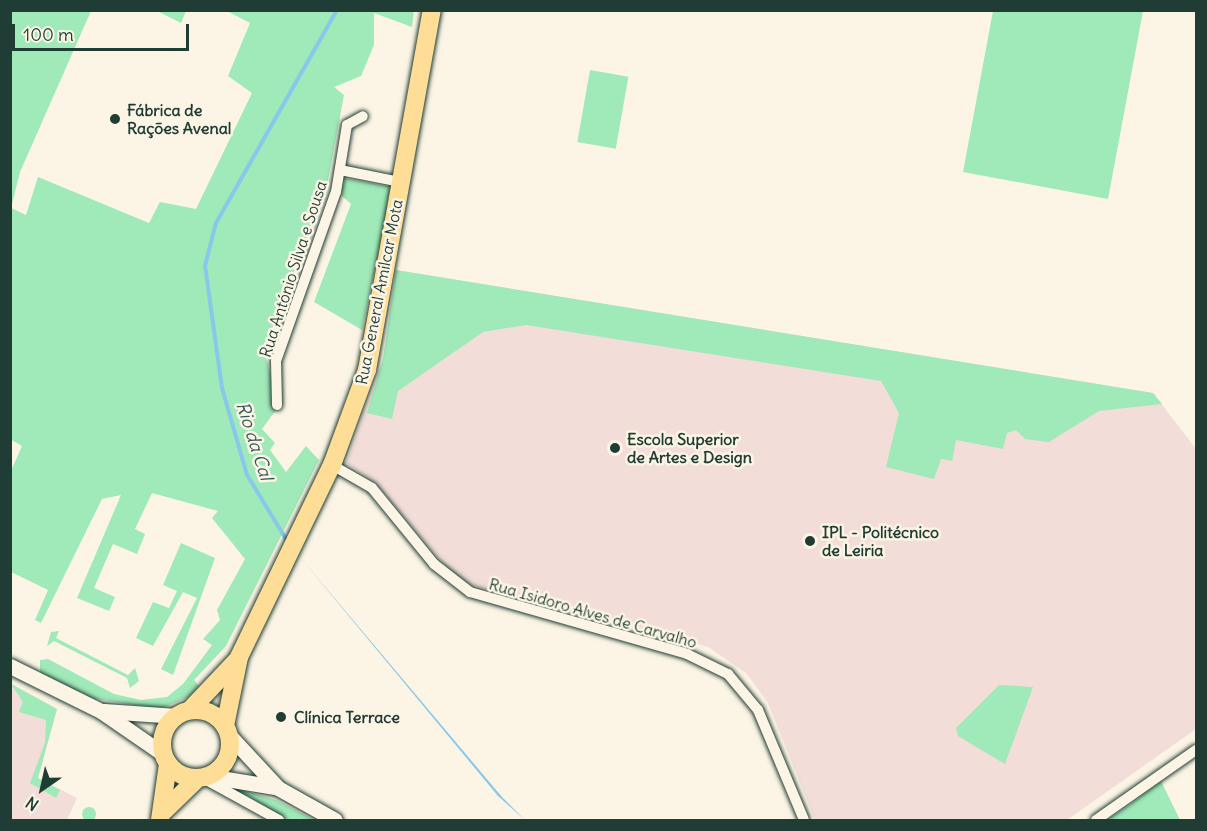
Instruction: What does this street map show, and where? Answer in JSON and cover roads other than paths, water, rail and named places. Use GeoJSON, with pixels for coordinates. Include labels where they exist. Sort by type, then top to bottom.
{"type":"FeatureCollection","features":[{"type":"Feature","properties":{"kind":"main road","name":"Rua General Amílcar Mota"},"geometry":{"type":"LineString","coordinates":[[239,657],[332,465],[367,369],[432,10]]}},
{"type":"Feature","properties":{"kind":"main road"},"geometry":{"type":"LineString","coordinates":[[162,816],[164,733],[239,657]]}},
{"type":"Feature","properties":{"kind":"main road"},"geometry":{"type":"LineString","coordinates":[[162,816],[228,755],[227,731],[239,657]]}},
{"type":"Feature","properties":{"kind":"main road"},"geometry":{"type":"LineString","coordinates":[[10,666],[101,711],[165,759],[203,777],[278,788]]}},
{"type":"Feature","properties":{"kind":"main road"},"geometry":{"type":"LineString","coordinates":[[101,711],[211,713],[278,788],[332,819]]}},
{"type":"Feature","properties":{"kind":"street","name":"Rua António Silva e Sousa"},"geometry":{"type":"LineString","coordinates":[[277,405],[276,361],[340,170],[347,125],[363,116]]}},
{"type":"Feature","properties":{"kind":"street"},"geometry":{"type":"LineString","coordinates":[[340,170],[400,182]]}},
{"type":"Feature","properties":{"kind":"street","name":"Rua Isidoro Alves de Carvalho"},"geometry":{"type":"LineString","coordinates":[[332,465],[372,488],[434,564],[470,592],[687,654],[746,689],[804,820]]}},
{"type":"Feature","properties":{"kind":"street"},"geometry":{"type":"LineString","coordinates":[[1096,820],[1197,750]]}},
{"type":"Feature","properties":{"kind":"street"},"geometry":{"type":"LineString","coordinates":[[203,777],[279,820]]}},
{"type":"Feature","properties":{"kind":"water"},"geometry":{"type":"Polygon","coordinates":[[[299,556],[502,797],[525,820],[498,796],[299,556]]]}},
{"type":"Feature","properties":{"kind":"waterway","name":"Rio da Cal"},"geometry":{"type":"LineString","coordinates":[[289,544],[247,475],[222,388],[205,266],[216,223],[337,10]]}},
{"type":"Feature","properties":{"kind":"place","name":"Fábrica de Rações Avenal"},"geometry":{"type":"Point","coordinates":[115,119]}},
{"type":"Feature","properties":{"kind":"place","name":"Escola Superior de Artes e Design"},"geometry":{"type":"Point","coordinates":[615,448]}},
{"type":"Feature","properties":{"kind":"place","name":"IPL - Politécnico de Leiria"},"geometry":{"type":"Point","coordinates":[810,541]}},
{"type":"Feature","properties":{"kind":"place","name":"Clínica Terrace"},"geometry":{"type":"Point","coordinates":[281,717]}}]}
